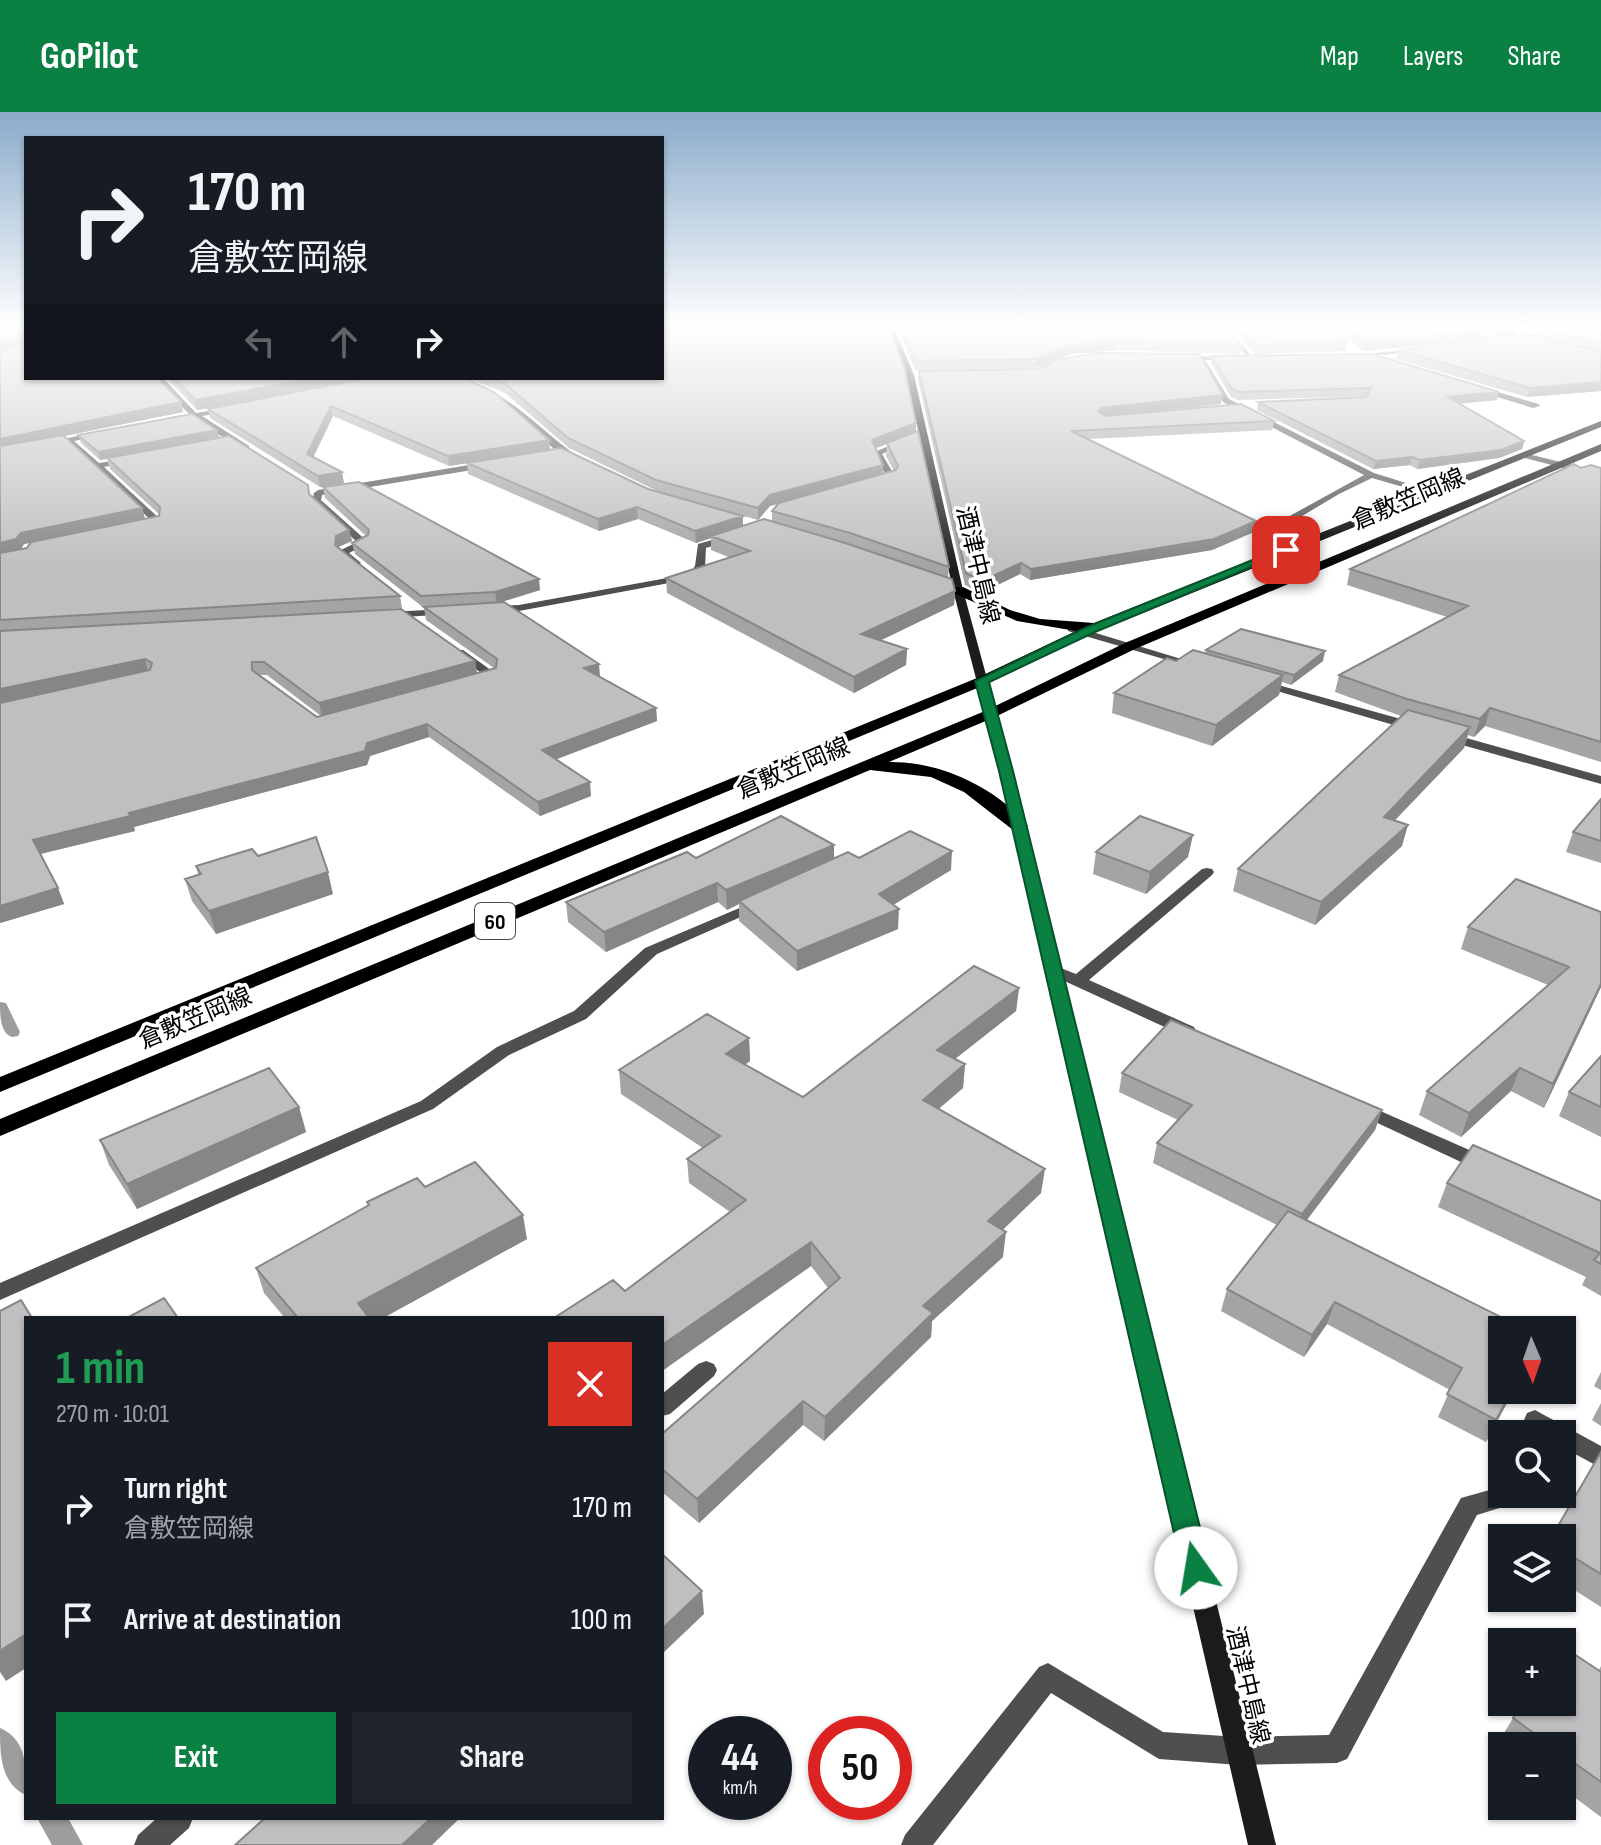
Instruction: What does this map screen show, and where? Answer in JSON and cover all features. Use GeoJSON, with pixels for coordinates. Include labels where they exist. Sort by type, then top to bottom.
{"type":"FeatureCollection","features":[{"type":"Feature","properties":{"kind":"main road","name":"酒津中島線"},"geometry":{"type":"LineString","coordinates":[[921,406],[923,435],[952,588],[982,681],[1019,826],[1262,1845]]}},
{"type":"Feature","properties":{"kind":"main road","name":"倉敷笠岡線"},"geometry":{"type":"LineString","coordinates":[[0,1085],[982,681],[1083,633],[1601,424]]}},
{"type":"Feature","properties":{"kind":"main road","name":"倉敷笠岡線"},"geometry":{"type":"LineString","coordinates":[[0,1128],[990,714],[1130,646],[1601,447]]}},
{"type":"Feature","properties":{"kind":"main road"},"geometry":{"type":"LineString","coordinates":[[952,588],[1015,617],[1065,626],[1105,624]]}},
{"type":"Feature","properties":{"kind":"main road"},"geometry":{"type":"LineString","coordinates":[[859,769],[904,765],[941,772],[996,806],[1019,826]]}},
{"type":"Feature","properties":{"kind":"street"},"geometry":{"type":"LineString","coordinates":[[185,406],[194,415],[258,455]]}},
{"type":"Feature","properties":{"kind":"street"},"geometry":{"type":"LineString","coordinates":[[510,406],[564,453],[581,460]]}},
{"type":"Feature","properties":{"kind":"street"},"geometry":{"type":"LineString","coordinates":[[1226,409],[1239,406],[1371,475],[1431,492]]}},
{"type":"Feature","properties":{"kind":"street"},"geometry":{"type":"LineString","coordinates":[[166,421],[238,407]]}},
{"type":"Feature","properties":{"kind":"street"},"geometry":{"type":"LineString","coordinates":[[41,444],[110,431]]}},
{"type":"Feature","properties":{"kind":"street"},"geometry":{"type":"LineString","coordinates":[[863,486],[892,478],[877,453],[923,435]]}},
{"type":"Feature","properties":{"kind":"street"},"geometry":{"type":"LineString","coordinates":[[68,439],[158,522],[144,525]]}},
{"type":"Feature","properties":{"kind":"street"},"geometry":{"type":"LineString","coordinates":[[219,443],[234,440]]}},
{"type":"Feature","properties":{"kind":"street"},"geometry":{"type":"LineString","coordinates":[[549,455],[564,453]]}},
{"type":"Feature","properties":{"kind":"street"},"geometry":{"type":"LineString","coordinates":[[1524,455],[1601,475]]}},
{"type":"Feature","properties":{"kind":"street"},"geometry":{"type":"LineString","coordinates":[[97,466],[143,458]]}},
{"type":"Feature","properties":{"kind":"street"},"geometry":{"type":"LineString","coordinates":[[306,485],[318,493],[505,462]]}},
{"type":"Feature","properties":{"kind":"street"},"geometry":{"type":"LineString","coordinates":[[1312,540],[1280,525],[1306,512],[1343,484],[1371,475]]}},
{"type":"Feature","properties":{"kind":"street"},"geometry":{"type":"LineString","coordinates":[[318,493],[316,501],[364,543],[342,552],[364,570]]}},
{"type":"Feature","properties":{"kind":"street"},"geometry":{"type":"LineString","coordinates":[[476,610],[519,608],[692,576],[700,567],[701,546],[745,533]]}},
{"type":"Feature","properties":{"kind":"street"},"geometry":{"type":"LineString","coordinates":[[374,616],[407,610],[418,618],[462,611]]}},
{"type":"Feature","properties":{"kind":"street"},"geometry":{"type":"LineString","coordinates":[[1065,626],[1212,670]]}},
{"type":"Feature","properties":{"kind":"street"},"geometry":{"type":"LineString","coordinates":[[442,641],[493,676],[464,684]]}},
{"type":"Feature","properties":{"kind":"street"},"geometry":{"type":"LineString","coordinates":[[1242,678],[1421,729]]}},
{"type":"Feature","properties":{"kind":"street"},"geometry":{"type":"LineString","coordinates":[[1436,733],[1601,780]]}},
{"type":"Feature","properties":{"kind":"street"},"geometry":{"type":"LineString","coordinates":[[1078,981],[1207,872]]}},
{"type":"Feature","properties":{"kind":"street"},"geometry":{"type":"LineString","coordinates":[[0,1292],[427,1105],[503,1051],[580,1015],[651,951],[766,900]]}},
{"type":"Feature","properties":{"kind":"street"},"geometry":{"type":"LineString","coordinates":[[1053,970],[1209,1040]]}},
{"type":"Feature","properties":{"kind":"street"},"geometry":{"type":"LineString","coordinates":[[1339,1099],[1499,1171]]}},
{"type":"Feature","properties":{"kind":"street"},"geometry":{"type":"LineString","coordinates":[[664,1405],[706,1370]]}},
{"type":"Feature","properties":{"kind":"street"},"geometry":{"type":"LineString","coordinates":[[1576,1444],[1601,1458]]}},
{"type":"Feature","properties":{"kind":"street"},"geometry":{"type":"LineString","coordinates":[[915,1845],[1048,1676],[1159,1745],[1239,1751],[1337,1749],[1469,1506],[1488,1501]]}},
{"type":"Feature","properties":{"kind":"street"},"geometry":{"type":"LineString","coordinates":[[148,1845],[177,1820]]}},
{"type":"Feature","properties":{"kind":"building"},"geometry":{"type":"Polygon","coordinates":[[[0,406],[162,406],[0,439],[0,406]]]}},
{"type":"Feature","properties":{"kind":"building"},"geometry":{"type":"Polygon","coordinates":[[[224,406],[510,406],[549,440],[448,456],[331,406],[307,454],[342,472],[318,476],[208,409],[224,406]]]}},
{"type":"Feature","properties":{"kind":"building"},"geometry":{"type":"Polygon","coordinates":[[[531,406],[912,406],[916,423],[872,440],[883,465],[770,495],[758,508],[656,480],[568,438],[531,406]]]}},
{"type":"Feature","properties":{"kind":"building"},"geometry":{"type":"Polygon","coordinates":[[[927,406],[1121,406],[1101,408],[1098,411],[1105,416],[1245,406],[1274,421],[1071,431],[1256,521],[1214,539],[1031,569],[1021,563],[982,581],[966,573],[927,406]]]}},
{"type":"Feature","properties":{"kind":"building"},"geometry":{"type":"Polygon","coordinates":[[[1266,406],[1463,406],[1524,441],[1501,450],[1420,460],[1412,457],[1376,461],[1266,406]]]}},
{"type":"Feature","properties":{"kind":"building"},"geometry":{"type":"Polygon","coordinates":[[[192,414],[217,430],[98,452],[78,435],[192,414]]]}},
{"type":"Feature","properties":{"kind":"building"},"geometry":{"type":"Polygon","coordinates":[[[918,431],[949,567],[850,533],[772,511],[779,503],[896,470],[898,466],[887,443],[918,431]]]}},
{"type":"Feature","properties":{"kind":"building"},"geometry":{"type":"Polygon","coordinates":[[[63,435],[142,508],[21,533],[16,539],[0,543],[0,446],[63,435]]]}},
{"type":"Feature","properties":{"kind":"building"},"geometry":{"type":"Polygon","coordinates":[[[229,436],[308,485],[309,494],[349,530],[336,536],[335,545],[400,596],[0,620],[0,553],[27,548],[31,542],[159,516],[160,507],[107,458],[229,436]]]}},
{"type":"Feature","properties":{"kind":"building"},"geometry":{"type":"Polygon","coordinates":[[[561,448],[648,489],[743,516],[695,531],[637,507],[598,519],[467,463],[561,448]]]}},
{"type":"Feature","properties":{"kind":"building"},"geometry":{"type":"Polygon","coordinates":[[[1574,464],[1581,468],[1591,465],[1601,468],[1601,742],[1490,708],[1480,719],[1407,699],[1339,675],[1468,606],[1350,569],[1574,464]]]}},
{"type":"Feature","properties":{"kind":"building"},"geometry":{"type":"Polygon","coordinates":[[[359,482],[539,579],[495,592],[421,596],[352,543],[368,535],[369,530],[323,487],[359,482]]]}},
{"type":"Feature","properties":{"kind":"building"},"geometry":{"type":"Polygon","coordinates":[[[764,519],[952,579],[955,591],[861,634],[907,649],[854,677],[666,578],[750,551],[711,536],[764,519]]]}},
{"type":"Feature","properties":{"kind":"building"},"geometry":{"type":"Polygon","coordinates":[[[504,602],[599,664],[584,668],[656,708],[542,750],[590,782],[538,802],[427,724],[367,743],[365,751],[33,840],[58,888],[0,906],[0,703],[150,670],[152,663],[145,659],[0,689],[0,631],[401,609],[475,661],[319,703],[264,662],[252,662],[252,670],[317,717],[496,668],[497,659],[424,607],[504,602]]]}},
{"type":"Feature","properties":{"kind":"building"},"geometry":{"type":"Polygon","coordinates":[[[1241,629],[1325,651],[1294,675],[1206,650],[1241,629]]]}},
{"type":"Feature","properties":{"kind":"building"},"geometry":{"type":"Polygon","coordinates":[[[1193,650],[1283,675],[1216,725],[1114,693],[1167,658],[1176,661],[1193,650]]]}},
{"type":"Feature","properties":{"kind":"building"},"geometry":{"type":"Polygon","coordinates":[[[1408,710],[1470,727],[1384,817],[1408,825],[1321,902],[1238,869],[1408,710]]]}},
{"type":"Feature","properties":{"kind":"building"},"geometry":{"type":"Polygon","coordinates":[[[1601,799],[1601,841],[1573,832],[1601,799]]]}},
{"type":"Feature","properties":{"kind":"building"},"geometry":{"type":"Polygon","coordinates":[[[781,816],[834,845],[726,890],[717,883],[604,932],[566,902],[687,852],[696,858],[781,816]]]}},
{"type":"Feature","properties":{"kind":"building"},"geometry":{"type":"Polygon","coordinates":[[[1140,816],[1193,835],[1150,872],[1096,852],[1140,816]]]}},
{"type":"Feature","properties":{"kind":"building"},"geometry":{"type":"Polygon","coordinates":[[[910,831],[952,851],[879,894],[899,909],[797,951],[739,901],[848,852],[859,858],[910,831]]]}},
{"type":"Feature","properties":{"kind":"building"},"geometry":{"type":"Polygon","coordinates":[[[316,837],[328,872],[209,911],[185,879],[201,874],[196,866],[252,849],[258,856],[316,837]]]}},
{"type":"Feature","properties":{"kind":"building"},"geometry":{"type":"Polygon","coordinates":[[[1516,879],[1601,912],[1601,984],[1553,1084],[1520,1068],[1469,1113],[1427,1091],[1569,967],[1468,927],[1516,879]]]}},
{"type":"Feature","properties":{"kind":"building"},"geometry":{"type":"Polygon","coordinates":[[[974,966],[1019,988],[937,1050],[965,1064],[923,1100],[1045,1169],[988,1221],[1006,1232],[923,1306],[933,1313],[825,1417],[803,1401],[697,1499],[664,1471],[664,1432],[840,1278],[811,1242],[664,1344],[664,1316],[557,1316],[613,1280],[625,1291],[746,1200],[687,1159],[720,1136],[619,1070],[707,1014],[749,1038],[726,1054],[803,1097],[974,966]]]}},
{"type":"Feature","properties":{"kind":"building"},"geometry":{"type":"Polygon","coordinates":[[[1171,1020],[1382,1110],[1302,1214],[1157,1143],[1192,1105],[1122,1073],[1171,1020]]]}},
{"type":"Feature","properties":{"kind":"building"},"geometry":{"type":"Polygon","coordinates":[[[1601,1056],[1601,1107],[1569,1092],[1601,1056]]]}},
{"type":"Feature","properties":{"kind":"building"},"geometry":{"type":"Polygon","coordinates":[[[269,1068],[299,1107],[127,1184],[100,1140],[269,1068]]]}},
{"type":"Feature","properties":{"kind":"building"},"geometry":{"type":"Polygon","coordinates":[[[1473,1145],[1601,1201],[1601,1264],[1594,1260],[1600,1253],[1447,1183],[1473,1145]]]}},
{"type":"Feature","properties":{"kind":"building"},"geometry":{"type":"Polygon","coordinates":[[[475,1162],[523,1215],[358,1303],[368,1316],[296,1316],[256,1268],[369,1205],[367,1202],[417,1178],[425,1187],[475,1162]]]}},
{"type":"Feature","properties":{"kind":"building"},"geometry":{"type":"Polygon","coordinates":[[[1288,1211],[1499,1316],[1488,1316],[1488,1404],[1505,1404],[1496,1420],[1447,1394],[1462,1368],[1335,1302],[1312,1335],[1227,1289],[1288,1211]]]}},
{"type":"Feature","properties":{"kind":"building"},"geometry":{"type":"Polygon","coordinates":[[[164,1298],[177,1316],[131,1316],[164,1298]]]}},
{"type":"Feature","properties":{"kind":"building"},"geometry":{"type":"Polygon","coordinates":[[[21,1300],[31,1316],[24,1316],[24,1635],[0,1651],[0,1311],[21,1300]]]}},
{"type":"Feature","properties":{"kind":"building"},"geometry":{"type":"Polygon","coordinates":[[[1601,1452],[1601,1574],[1576,1559],[1576,1524],[1559,1524],[1568,1508],[1576,1508],[1576,1495],[1601,1452]]]}},
{"type":"Feature","properties":{"kind":"building"},"geometry":{"type":"Polygon","coordinates":[[[664,1556],[702,1591],[664,1627],[664,1556]]]}},
{"type":"Feature","properties":{"kind":"building"},"geometry":{"type":"Polygon","coordinates":[[[1576,1655],[1601,1672],[1601,1782],[1576,1764],[1576,1732],[1532,1732],[1513,1718],[1576,1716],[1576,1655]]]}},
{"type":"Feature","properties":{"kind":"building"},"geometry":{"type":"Polygon","coordinates":[[[263,1820],[429,1820],[402,1845],[235,1845],[263,1820]]]}},
{"type":"Feature","properties":{"kind":"waterway"},"geometry":{"type":"LineString","coordinates":[[0,1007],[12,1032]]}},
{"type":"Feature","properties":{"kind":"waterway"},"geometry":{"type":"LineString","coordinates":[[0,1742],[24,1778]]}},
{"type":"Feature","properties":{"kind":"waterway"},"geometry":{"type":"LineString","coordinates":[[52,1820],[69,1845]]}},
{"type":"Feature","properties":{"kind":"route"},"geometry":{"type":"LineString","coordinates":[[1196,1568],[982,681],[1091,629],[1286,550]]}}]}
